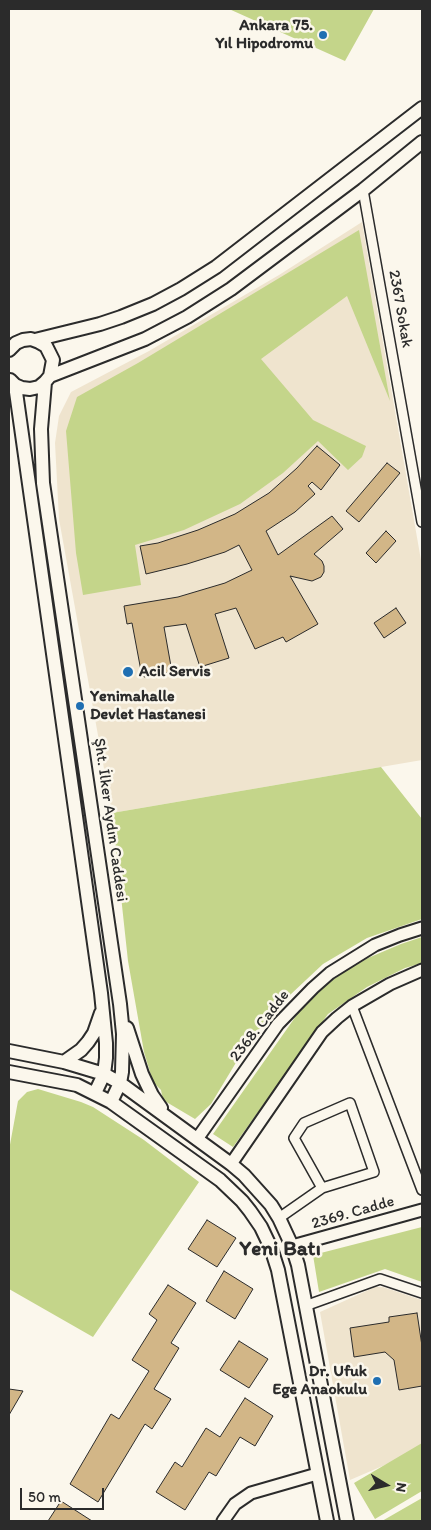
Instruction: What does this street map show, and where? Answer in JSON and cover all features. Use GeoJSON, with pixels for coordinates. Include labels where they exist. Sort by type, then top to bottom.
{"type":"FeatureCollection","features":[{"type":"Feature","properties":{"kind":"main road"},"geometry":{"type":"LineString","coordinates":[[12,346],[23,340],[35,340],[100,324],[181,289],[216,267],[422,108]]}},
{"type":"Feature","properties":{"kind":"main road"},"geometry":{"type":"LineString","coordinates":[[11,383],[22,388],[38,387],[48,379],[144,339],[187,317],[231,289],[363,190],[422,142]]}},
{"type":"Feature","properties":{"kind":"main road","name":"Şht. İlker Aydın Caddesi"},"geometry":{"type":"LineString","coordinates":[[35,340],[46,346],[53,360],[48,379],[41,429],[43,482],[120,1004],[123,1058],[120,1083],[111,1102]]}},
{"type":"Feature","properties":{"kind":"main road","name":"Şht. İlker Aydın Caddesi"},"geometry":{"type":"LineString","coordinates":[[11,383],[52,652],[102,1006],[106,1043],[104,1074]]}},
{"type":"Feature","properties":{"kind":"main road"},"geometry":{"type":"LineString","coordinates":[[52,652],[68,650]]}},
{"type":"Feature","properties":{"kind":"main road"},"geometry":{"type":"LineString","coordinates":[[120,1004],[142,1074],[152,1095],[166,1116]]}},
{"type":"Feature","properties":{"kind":"main road"},"geometry":{"type":"LineString","coordinates":[[64,1062],[81,1050],[88,1042],[99,1020],[102,1006]]}},
{"type":"Feature","properties":{"kind":"main road"},"geometry":{"type":"LineString","coordinates":[[9,1051],[64,1062],[104,1074],[120,1083],[230,1164],[271,1204],[292,1246],[298,1265],[347,1521]]}},
{"type":"Feature","properties":{"kind":"main road"},"geometry":{"type":"LineString","coordinates":[[9,1072],[77,1085],[95,1093],[111,1102],[220,1180],[242,1200],[261,1227],[271,1248],[278,1270],[326,1521]]}},
{"type":"Feature","properties":{"kind":"main road"},"geometry":{"type":"LineString","coordinates":[[95,1093],[104,1074]]}},
{"type":"Feature","properties":{"kind":"street","name":"2367 Sokak"},"geometry":{"type":"LineString","coordinates":[[363,190],[422,522]]}},
{"type":"Feature","properties":{"kind":"street","name":"2368. Cadde"},"geometry":{"type":"LineString","coordinates":[[197,1139],[278,1024],[313,988],[330,973],[375,945],[422,928]]}},
{"type":"Feature","properties":{"kind":"street"},"geometry":{"type":"LineString","coordinates":[[230,1164],[322,1032],[352,1006],[390,984],[422,970]]}},
{"type":"Feature","properties":{"kind":"street"},"geometry":{"type":"LineString","coordinates":[[352,1006],[422,1190]]}},
{"type":"Feature","properties":{"kind":"street"},"geometry":{"type":"LineString","coordinates":[[279,1218],[322,1188],[374,1172],[350,1103],[304,1123],[294,1138],[322,1188]]}},
{"type":"Feature","properties":{"kind":"street","name":"2369. Cadde"},"geometry":{"type":"LineString","coordinates":[[292,1246],[422,1210]]}},
{"type":"Feature","properties":{"kind":"street"},"geometry":{"type":"LineString","coordinates":[[305,1306],[380,1279],[422,1293]]}},
{"type":"Feature","properties":{"kind":"street"},"geometry":{"type":"LineString","coordinates":[[223,1521],[235,1504],[252,1493],[317,1474]]}},
{"type":"Feature","properties":{"kind":"shaded area"},"geometry":{"type":"Polygon","coordinates":[[[362,222],[422,566],[422,760],[112,813],[59,519],[55,443],[59,416],[71,392],[149,351],[279,275],[362,222]]]}},
{"type":"Feature","properties":{"kind":"shaded area","name":"Dr. Ufuk Ege Anaokulu"},"geometry":{"type":"Polygon","coordinates":[[[375,1287],[383,1287],[422,1300],[422,1449],[350,1480],[320,1312],[375,1287]]]}},
{"type":"Feature","properties":{"kind":"green space","name":"Ankara 75. Yıl Hipodromu"},"geometry":{"type":"Polygon","coordinates":[[[229,9],[374,9],[345,61],[229,9]]]}},
{"type":"Feature","properties":{"kind":"green space"},"geometry":{"type":"Polygon","coordinates":[[[359,230],[390,401],[347,296],[261,359],[313,420],[366,446],[362,457],[348,470],[318,441],[283,473],[240,504],[184,530],[135,545],[141,585],[83,595],[76,553],[66,431],[77,397],[138,363],[359,230]]]}},
{"type":"Feature","properties":{"kind":"green space"},"geometry":{"type":"Polygon","coordinates":[[[381,767],[422,819],[422,919],[367,938],[323,964],[273,1011],[243,1051],[211,1104],[195,1119],[163,1100],[161,1090],[153,1082],[144,1052],[128,961],[112,813],[381,767]]]}},
{"type":"Feature","properties":{"kind":"green space"},"geometry":{"type":"Polygon","coordinates":[[[422,937],[422,963],[405,968],[367,987],[328,1014],[233,1147],[213,1134],[308,999],[342,973],[368,958],[422,937]]]}},
{"type":"Feature","properties":{"kind":"green space"},"geometry":{"type":"Polygon","coordinates":[[[38,1089],[93,1107],[144,1140],[199,1182],[93,1337],[9,1289],[9,1150],[18,1101],[27,1092],[38,1089]]]}},
{"type":"Feature","properties":{"kind":"green space"},"geometry":{"type":"Polygon","coordinates":[[[422,1227],[422,1282],[385,1269],[319,1292],[313,1255],[422,1227]]]}},
{"type":"Feature","properties":{"kind":"green space"},"geometry":{"type":"Polygon","coordinates":[[[422,1443],[422,1491],[375,1519],[354,1483],[422,1443]]]}},
{"type":"Feature","properties":{"kind":"green space"},"geometry":{"type":"Polygon","coordinates":[[[422,1498],[422,1521],[382,1521],[422,1498]]]}},
{"type":"Feature","properties":{"kind":"building"},"geometry":{"type":"Polygon","coordinates":[[[317,446],[340,465],[321,490],[312,482],[308,486],[315,494],[295,512],[266,531],[278,555],[332,516],[343,529],[314,554],[322,561],[324,566],[324,572],[321,577],[312,581],[290,576],[318,624],[286,642],[283,637],[255,649],[236,608],[215,614],[229,658],[200,667],[186,624],[164,627],[172,672],[144,677],[141,671],[132,623],[127,624],[124,606],[178,597],[225,583],[252,570],[239,545],[225,552],[187,564],[146,574],[140,546],[158,543],[198,530],[235,514],[269,493],[297,468],[317,446]]]}},
{"type":"Feature","properties":{"kind":"building"},"geometry":{"type":"Polygon","coordinates":[[[387,463],[400,473],[359,522],[346,511],[387,463]]]}},
{"type":"Feature","properties":{"kind":"building"},"geometry":{"type":"Polygon","coordinates":[[[386,531],[396,541],[376,563],[366,553],[386,531]]]}},
{"type":"Feature","properties":{"kind":"building"},"geometry":{"type":"Polygon","coordinates":[[[396,608],[406,623],[384,638],[374,623],[396,608]]]}},
{"type":"Feature","properties":{"kind":"building"},"geometry":{"type":"Polygon","coordinates":[[[207,1220],[236,1238],[217,1267],[188,1249],[207,1220]]]}},
{"type":"Feature","properties":{"kind":"building"},"geometry":{"type":"Polygon","coordinates":[[[224,1271],[253,1289],[235,1319],[206,1301],[224,1271]]]}},
{"type":"Feature","properties":{"kind":"building"},"geometry":{"type":"Polygon","coordinates":[[[168,1285],[196,1303],[171,1343],[179,1348],[154,1389],[171,1399],[152,1429],[145,1424],[98,1502],[70,1484],[111,1414],[119,1419],[149,1371],[132,1360],[157,1320],[149,1314],[168,1285]]]}},
{"type":"Feature","properties":{"kind":"building","name":"Dr. Ufuk Ege Anaokulu"},"geometry":{"type":"Polygon","coordinates":[[[417,1313],[422,1346],[422,1386],[399,1390],[394,1360],[385,1352],[354,1357],[350,1328],[389,1322],[389,1317],[417,1313]]]}},
{"type":"Feature","properties":{"kind":"building"},"geometry":{"type":"Polygon","coordinates":[[[239,1341],[268,1359],[249,1388],[220,1370],[239,1341]]]}},
{"type":"Feature","properties":{"kind":"building"},"geometry":{"type":"Polygon","coordinates":[[[9,1389],[23,1391],[9,1415],[9,1389]]]}},
{"type":"Feature","properties":{"kind":"building"},"geometry":{"type":"Polygon","coordinates":[[[245,1398],[273,1416],[255,1446],[240,1437],[216,1476],[209,1472],[185,1510],[156,1492],[175,1462],[182,1467],[206,1428],[220,1437],[245,1398]]]}},
{"type":"Feature","properties":{"kind":"building"},"geometry":{"type":"Polygon","coordinates":[[[61,1501],[92,1521],[48,1521],[61,1501]]]}},
{"type":"Feature","properties":{"kind":"place","name":"Ankara 75. Yıl Hipodromu"},"geometry":{"type":"Point","coordinates":[323,35]}},
{"type":"Feature","properties":{"kind":"place","name":"Acil Servis"},"geometry":{"type":"Point","coordinates":[128,672]}},
{"type":"Feature","properties":{"kind":"place","name":"Yenimahalle Devlet Hastanesi"},"geometry":{"type":"Point","coordinates":[80,706]}},
{"type":"Feature","properties":{"kind":"place","name":"Dr. Ufuk Ege Anaokulu"},"geometry":{"type":"Point","coordinates":[377,1381]}},
{"type":"Feature","properties":{"kind":"district","name":"Yeni Batı"},"geometry":{"type":"Point","coordinates":[280,1250]}}]}
